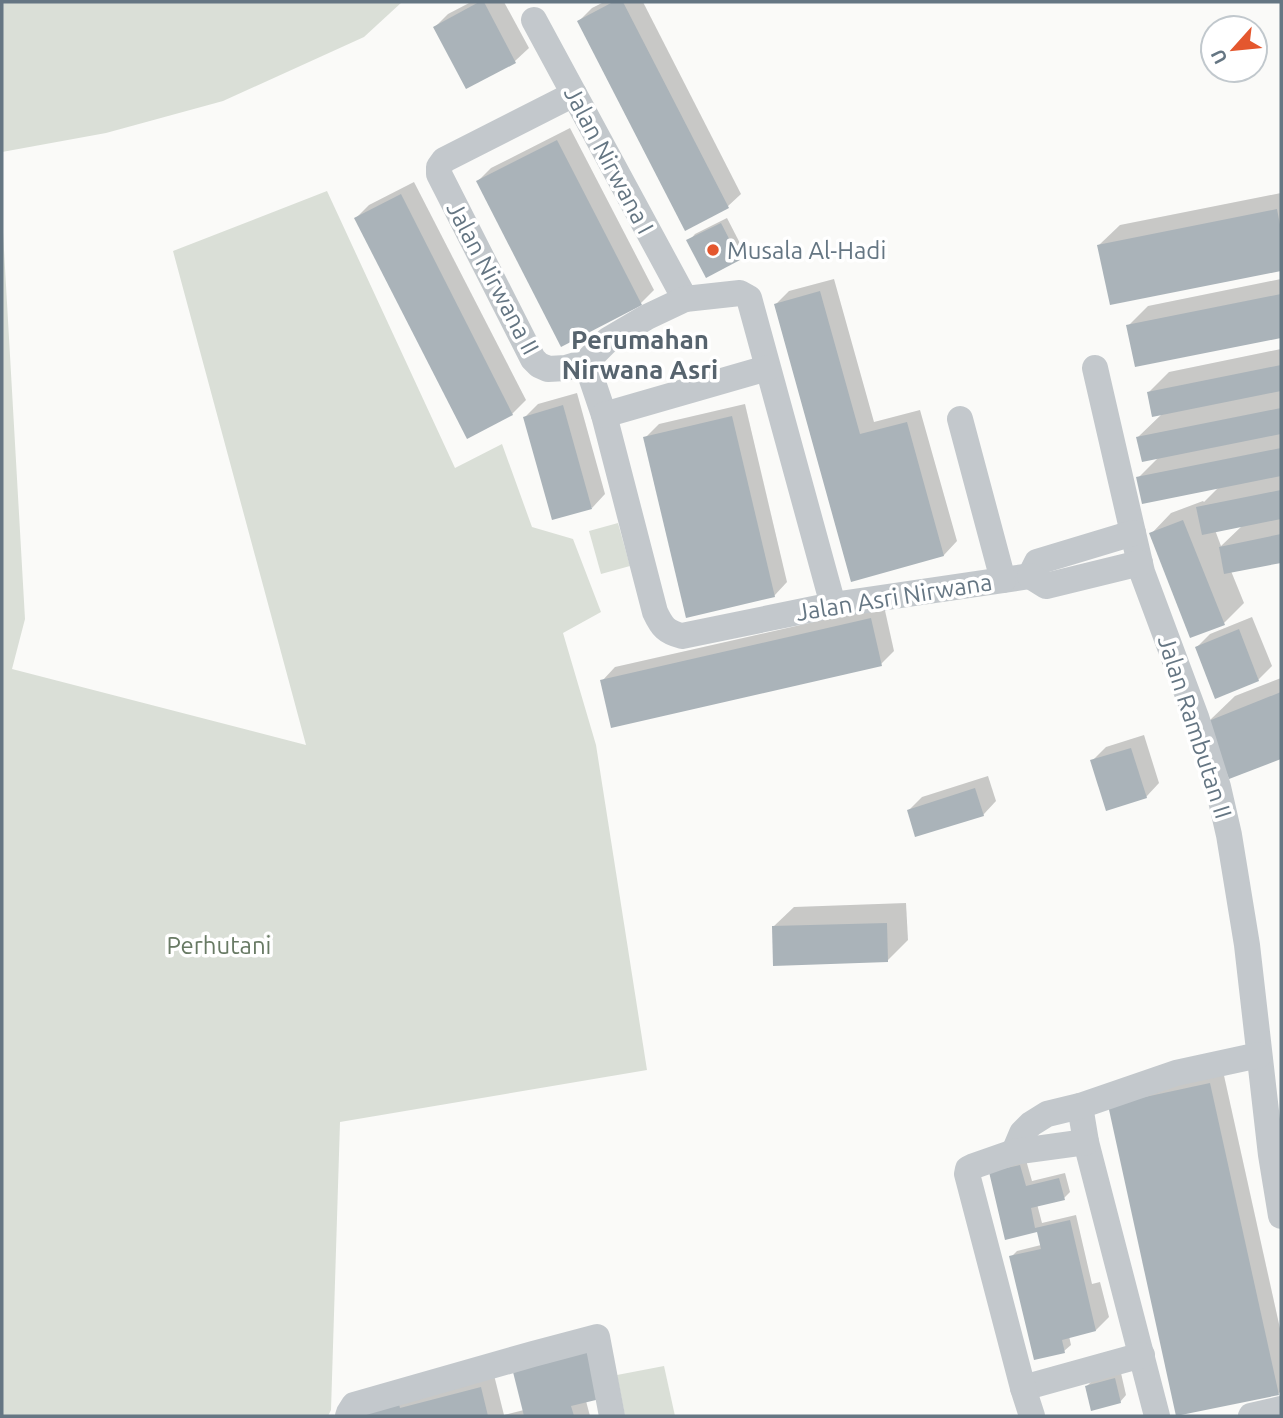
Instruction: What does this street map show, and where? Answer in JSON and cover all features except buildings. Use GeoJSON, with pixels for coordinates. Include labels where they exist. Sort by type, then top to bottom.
{"type":"FeatureCollection","features":[{"type":"Feature","properties":{"kind":"street","name":"Jalan Nirwana I"},"geometry":{"type":"LineString","coordinates":[[534,20],[685,299]]}},
{"type":"Feature","properties":{"kind":"street","name":"Jalan Nirwana II"},"geometry":{"type":"LineString","coordinates":[[573,94],[444,160],[439,166],[439,174],[533,359],[548,369],[566,368],[586,362]]}},
{"type":"Feature","properties":{"kind":"street"},"geometry":{"type":"LineString","coordinates":[[767,368],[604,415],[586,362],[608,340],[685,299],[740,293],[748,298],[833,604]]}},
{"type":"Feature","properties":{"kind":"street","name":"Jalan Rambutan II"},"geometry":{"type":"LineString","coordinates":[[1095,369],[1140,564],[1196,717],[1218,786],[1229,835],[1247,945],[1270,1154],[1281,1216]]}},
{"type":"Feature","properties":{"kind":"street","name":"Jalan Asri Nirwana"},"geometry":{"type":"LineString","coordinates":[[604,415],[654,612],[670,633],[682,636],[833,604],[1030,576],[1037,562],[1133,533]]}},
{"type":"Feature","properties":{"kind":"street"},"geometry":{"type":"LineString","coordinates":[[960,419],[1003,580]]}},
{"type":"Feature","properties":{"kind":"street"},"geometry":{"type":"LineString","coordinates":[[1030,576],[1046,586],[1140,564]]}},
{"type":"Feature","properties":{"kind":"street"},"geometry":{"type":"LineString","coordinates":[[1014,1153],[1022,1133],[1048,1114],[1080,1106],[1176,1073],[1259,1055]]}},
{"type":"Feature","properties":{"kind":"street"},"geometry":{"type":"LineString","coordinates":[[1080,1106],[1086,1142],[1157,1416]]}},
{"type":"Feature","properties":{"kind":"street"},"geometry":{"type":"LineString","coordinates":[[1032,1416],[967,1174],[968,1169],[974,1166],[1014,1153],[1086,1142]]}},
{"type":"Feature","properties":{"kind":"street"},"geometry":{"type":"LineString","coordinates":[[351,1410],[520,1357],[597,1337],[612,1416]]}},
{"type":"Feature","properties":{"kind":"street"},"geometry":{"type":"LineString","coordinates":[[1023,1388],[1142,1355]]}},
{"type":"Feature","properties":{"kind":"street"},"geometry":{"type":"LineString","coordinates":[[1251,1416],[1281,1409]]}},
{"type":"Feature","properties":{"kind":"green space"},"geometry":{"type":"Polygon","coordinates":[[[2,2],[402,2],[364,37],[223,101],[106,133],[2,152],[2,2]]]}},
{"type":"Feature","properties":{"kind":"green space","name":"Perhutani"},"geometry":{"type":"Polygon","coordinates":[[[327,191],[455,468],[502,444],[532,527],[573,539],[601,612],[563,633],[596,745],[647,1070],[340,1122],[331,1410],[328,1416],[2,1416],[2,215],[25,619],[12,669],[306,745],[173,251],[327,191]]]}},
{"type":"Feature","properties":{"kind":"green space"},"geometry":{"type":"Polygon","coordinates":[[[618,523],[630,566],[601,574],[589,531],[618,523]]]}},
{"type":"Feature","properties":{"kind":"green space"},"geometry":{"type":"Polygon","coordinates":[[[664,1366],[675,1416],[625,1416],[617,1375],[664,1366]]]}},
{"type":"Feature","properties":{"kind":"place","name":"Musala Al-Hadi"},"geometry":{"type":"Point","coordinates":[713,250]}},
{"type":"Feature","properties":{"kind":"district","name":"Perumahan Nirwana Asri"},"geometry":{"type":"Point","coordinates":[640,354]}}]}
